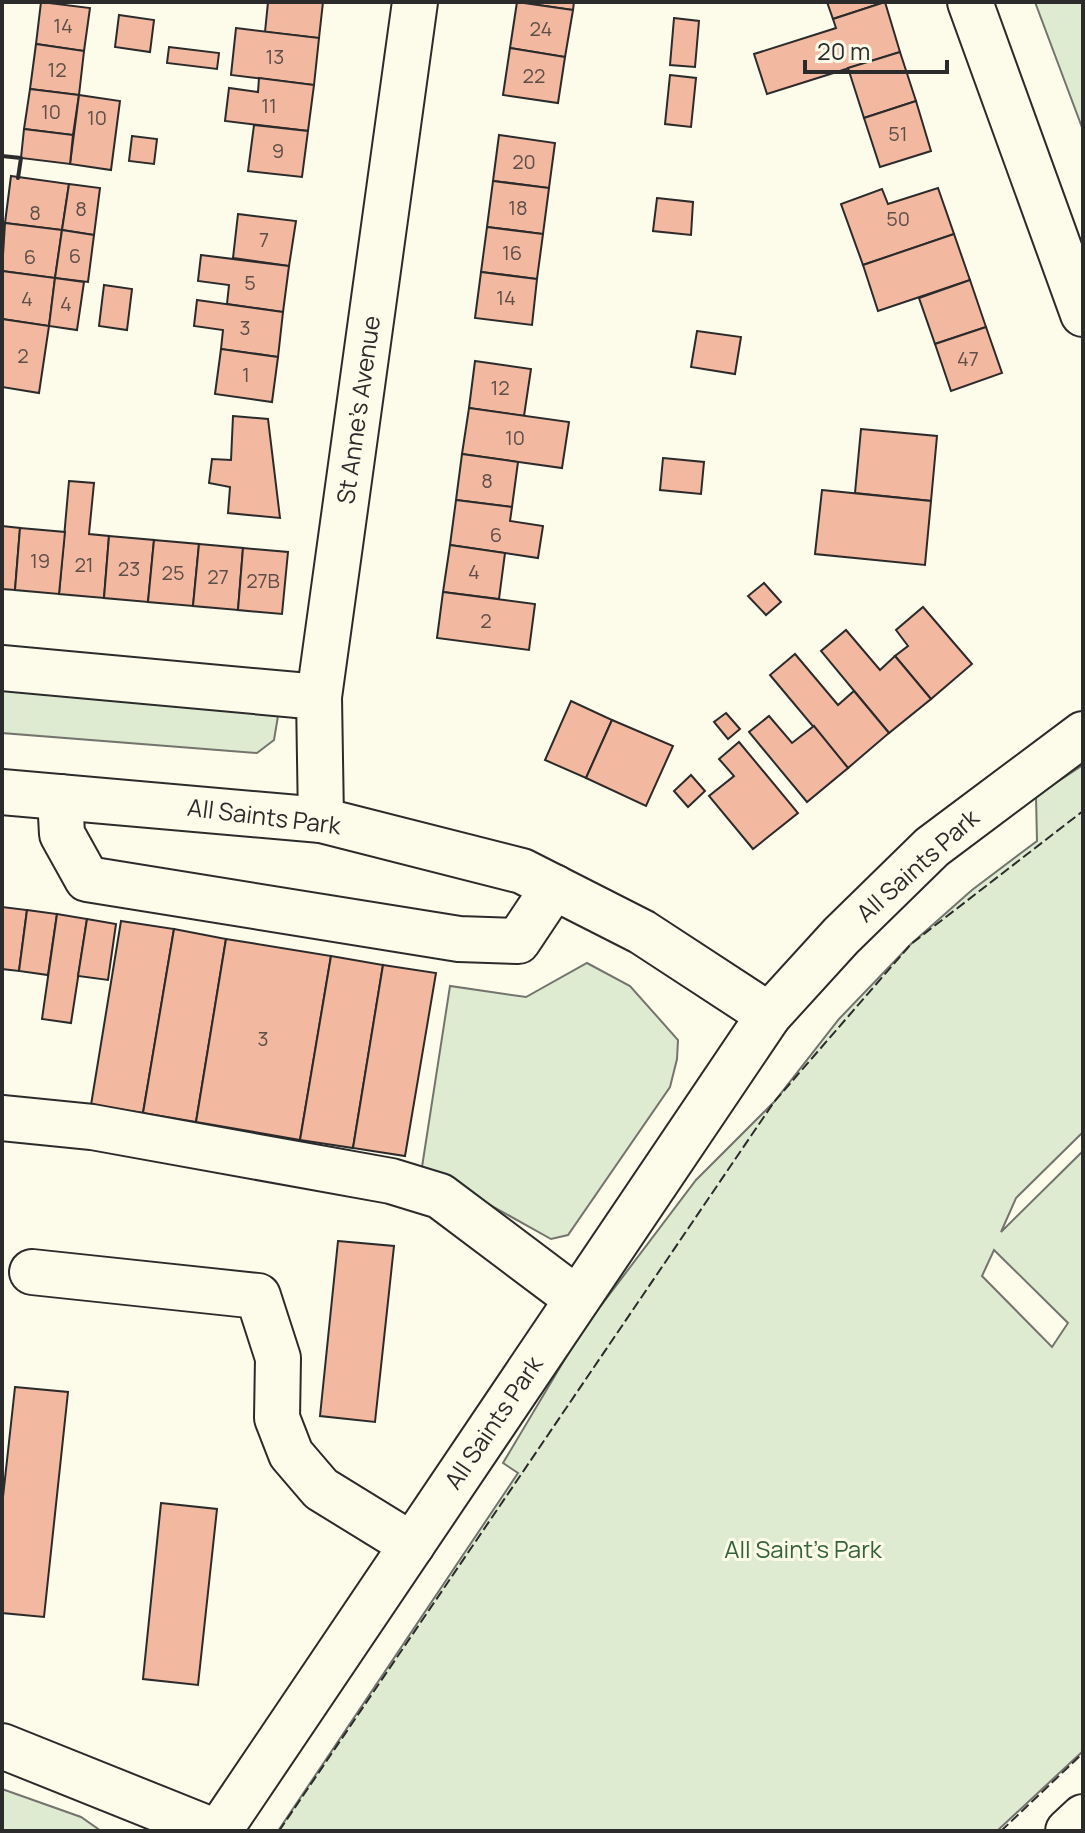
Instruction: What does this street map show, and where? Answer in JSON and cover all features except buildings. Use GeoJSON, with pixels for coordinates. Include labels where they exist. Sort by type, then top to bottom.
{"type":"FeatureCollection","features":[{"type":"Feature","properties":{"kind":"street","name":"St Anne's Avenue"},"geometry":{"type":"LineString","coordinates":[[321,820],[319,697],[415,2]]}},
{"type":"Feature","properties":{"kind":"street"},"geometry":{"type":"LineString","coordinates":[[970,2],[1083,314]]}},
{"type":"Feature","properties":{"kind":"street"},"geometry":{"type":"LineString","coordinates":[[2,668],[319,697]]}},
{"type":"Feature","properties":{"kind":"street","name":"All Saints Park"},"geometry":{"type":"LineString","coordinates":[[2,1746],[217,1831],[769,1015],[841,936],[932,847],[1083,734]]}},
{"type":"Feature","properties":{"kind":"street","name":"All Saints Park"},"geometry":{"type":"LineString","coordinates":[[2,792],[321,820],[522,871],[642,932],[769,1015]]}},
{"type":"Feature","properties":{"kind":"street"},"geometry":{"type":"LineString","coordinates":[[60,797],[62,834],[87,879],[459,939],[518,941],[554,887]]}},
{"type":"Feature","properties":{"kind":"street"},"geometry":{"type":"LineString","coordinates":[[2,1118],[107,1130],[391,1181],[440,1196],[577,1299]]}},
{"type":"Feature","properties":{"kind":"street"},"geometry":{"type":"LineString","coordinates":[[32,1272],[258,1296],[278,1358],[277,1418],[291,1454],[321,1489],[412,1545]]}},
{"type":"Feature","properties":{"kind":"street"},"geometry":{"type":"LineString","coordinates":[[1068,1831],[1083,1817]]}},
{"type":"Feature","properties":{"kind":"green space"},"geometry":{"type":"Polygon","coordinates":[[[1035,2],[1083,2],[1083,130],[1035,2]]]}},
{"type":"Feature","properties":{"kind":"green space"},"geometry":{"type":"Polygon","coordinates":[[[2,683],[268,705],[278,716],[274,740],[257,753],[2,733],[2,683]]]}},
{"type":"Feature","properties":{"kind":"green space","name":"All Saint's Park"},"geometry":{"type":"Polygon","coordinates":[[[1083,765],[1083,1132],[1016,1198],[1001,1232],[1083,1151],[1083,1751],[997,1831],[278,1831],[518,1473],[503,1463],[581,1332],[696,1180],[774,1102],[839,1019],[911,944],[972,890],[1037,841],[1036,796],[1083,765]],[[994,1250],[982,1276],[1052,1347],[1068,1323],[994,1250]]]}},
{"type":"Feature","properties":{"kind":"green space"},"geometry":{"type":"Polygon","coordinates":[[[587,963],[630,986],[678,1040],[677,1059],[670,1087],[568,1235],[551,1239],[422,1167],[450,986],[526,997],[587,963]]]}},
{"type":"Feature","properties":{"kind":"green space"},"geometry":{"type":"Polygon","coordinates":[[[2,1789],[81,1817],[101,1831],[2,1831],[2,1789]]]}},
{"type":"Feature","properties":{"kind":"fence"},"geometry":{"type":"LineString","coordinates":[[279,1831],[774,1102],[911,944],[1083,811]]}},
{"type":"Feature","properties":{"kind":"fence"},"geometry":{"type":"LineString","coordinates":[[1001,1831],[1083,1753]]}},
{"type":"Feature","properties":{"kind":"wall"},"geometry":{"type":"LineString","coordinates":[[2,156],[21,158],[18,178]]}}]}
